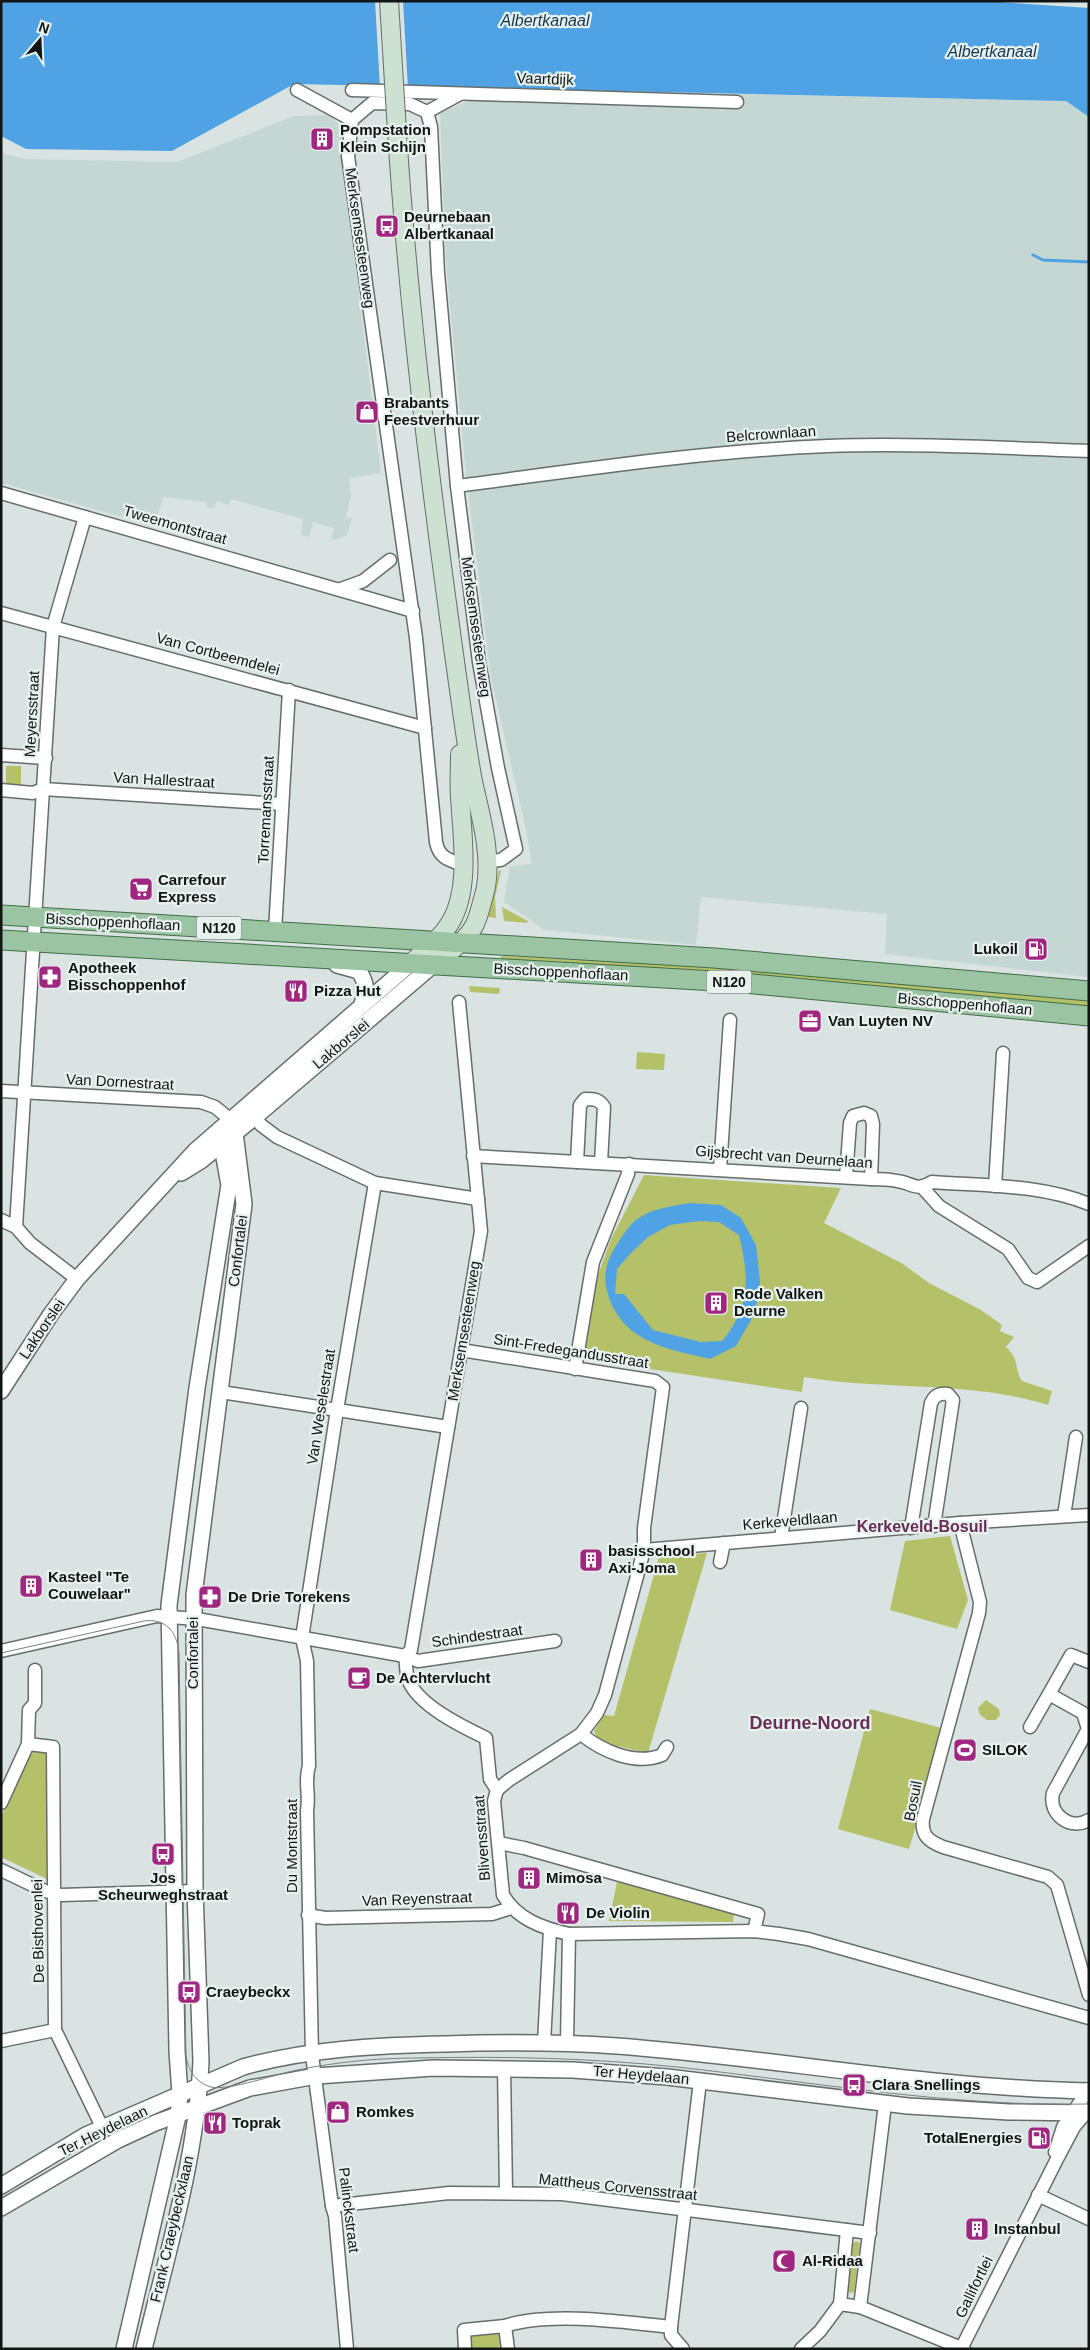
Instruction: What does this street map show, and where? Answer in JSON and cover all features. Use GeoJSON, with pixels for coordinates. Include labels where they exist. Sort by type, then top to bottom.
{"type":"FeatureCollection","features":[{"type":"Feature","properties":{"kind":"main road","name":"Merksemsesteenweg"},"geometry":{"type":"LineString","coordinates":[[389,1],[405,229],[429,457],[459,692],[472,776],[483,823],[487,862],[486,888],[475,924],[459,942]]}},
{"type":"Feature","properties":{"kind":"main road","name":"Merksemsesteenweg"},"geometry":{"type":"LineString","coordinates":[[410,964],[436,941],[454,914],[461,888],[464,833],[460,798],[459,692]]}},
{"type":"Feature","properties":{"kind":"main road","name":"Bisschoppenhoflaan"},"geometry":{"type":"LineString","coordinates":[[1,915],[714,958],[1089,991]]}},
{"type":"Feature","properties":{"kind":"main road","name":"Bisschoppenhoflaan"},"geometry":{"type":"LineString","coordinates":[[1,940],[733,982],[1089,1016]]}},
{"type":"Feature","properties":{"kind":"main road","name":"Lakborslei"},"geometry":{"type":"LineString","coordinates":[[432,966],[459,942]]}},
{"type":"Feature","properties":{"kind":"street"},"geometry":{"type":"LineString","coordinates":[[297,90],[352,120],[372,103],[410,104],[427,112],[461,93]]}},
{"type":"Feature","properties":{"kind":"street","name":"Vaartdijk"},"geometry":{"type":"LineString","coordinates":[[352,90],[737,102]]}},
{"type":"Feature","properties":{"kind":"street","name":"Merksemsesteenweg"},"geometry":{"type":"LineString","coordinates":[[427,112],[431,127],[438,273],[457,486],[479,662],[498,768],[516,849],[501,860],[487,862]]}},
{"type":"Feature","properties":{"kind":"street","name":"Merksemsesteenweg"},"geometry":{"type":"LineString","coordinates":[[352,120],[348,156],[413,611],[438,851],[444,858],[463,865]]}},
{"type":"Feature","properties":{"kind":"street","name":"Belcrownlaan"},"geometry":{"type":"LineString","coordinates":[[457,486],[703,454],[828,446],[908,445],[1089,451]]}},
{"type":"Feature","properties":{"kind":"street","name":"Tweemontstraat"},"geometry":{"type":"LineString","coordinates":[[1,493],[413,611]]}},
{"type":"Feature","properties":{"kind":"street","name":"Meyersstraat"},"geometry":{"type":"LineString","coordinates":[[35,917],[53,627],[85,517]]}},
{"type":"Feature","properties":{"kind":"street"},"geometry":{"type":"LineString","coordinates":[[341,589],[363,581],[390,560]]}},
{"type":"Feature","properties":{"kind":"street","name":"Van Cortbeemdelei"},"geometry":{"type":"LineString","coordinates":[[1,613],[425,728]]}},
{"type":"Feature","properties":{"kind":"street","name":"Torremansstraat"},"geometry":{"type":"LineString","coordinates":[[275,931],[289,690]]}},
{"type":"Feature","properties":{"kind":"street"},"geometry":{"type":"LineString","coordinates":[[1,755],[46,758]]}},
{"type":"Feature","properties":{"kind":"street","name":"Van Hallestraat"},"geometry":{"type":"LineString","coordinates":[[1,790],[33,793],[43,790],[282,804]]}},
{"type":"Feature","properties":{"kind":"street","name":"Bisschoppenhoflaan"},"geometry":{"type":"LineString","coordinates":[[33,943],[35,917]]}},
{"type":"Feature","properties":{"kind":"street"},"geometry":{"type":"LineString","coordinates":[[16,1227],[33,943]]}},
{"type":"Feature","properties":{"kind":"street","name":"Lakborslei"},"geometry":{"type":"LineString","coordinates":[[322,958],[339,966],[359,971],[366,985],[367,992],[362,1004]]}},
{"type":"Feature","properties":{"kind":"street","name":"Lakborslei"},"geometry":{"type":"LineString","coordinates":[[3,1386],[74,1277],[167,1181],[202,1160],[220,1137],[334,1028],[410,964]]}},
{"type":"Feature","properties":{"kind":"street","name":"Lakborslei"},"geometry":{"type":"LineString","coordinates":[[233,1126],[255,1118],[432,966]]}},
{"type":"Feature","properties":{"kind":"street","name":"Merksemsesteenweg"},"geometry":{"type":"LineString","coordinates":[[405,1656],[411,1650],[481,1231],[459,1002]]}},
{"type":"Feature","properties":{"kind":"street"},"geometry":{"type":"LineString","coordinates":[[720,1169],[730,1020]]}},
{"type":"Feature","properties":{"kind":"street"},"geometry":{"type":"LineString","coordinates":[[334,1028],[345,1041]]}},
{"type":"Feature","properties":{"kind":"street"},"geometry":{"type":"LineString","coordinates":[[995,1186],[1003,1053]]}},
{"type":"Feature","properties":{"kind":"street","name":"Van Dornestraat"},"geometry":{"type":"LineString","coordinates":[[1,1091],[201,1102],[215,1107],[233,1126]]}},
{"type":"Feature","properties":{"kind":"street"},"geometry":{"type":"LineString","coordinates":[[577,1162],[580,1106],[585,1100],[594,1099],[601,1102],[604,1108],[601,1163]]}},
{"type":"Feature","properties":{"kind":"street"},"geometry":{"type":"LineString","coordinates":[[846,1177],[850,1123],[853,1116],[864,1113],[871,1116],[873,1124],[871,1178]]}},
{"type":"Feature","properties":{"kind":"street"},"geometry":{"type":"LineString","coordinates":[[255,1118],[277,1137],[375,1183],[478,1199]]}},
{"type":"Feature","properties":{"kind":"street","name":"Confortalei"},"geometry":{"type":"LineString","coordinates":[[180,2094],[169,1617],[197,1388],[235,1189],[233,1126]]}},
{"type":"Feature","properties":{"kind":"street","name":"Confortalei"},"geometry":{"type":"LineString","coordinates":[[199,2086],[195,1891],[194,1595],[244,1204],[235,1189],[226,1167],[220,1137]]}},
{"type":"Feature","properties":{"kind":"street","name":"Gijsbrecht van Deurnelaan"},"geometry":{"type":"LineString","coordinates":[[473,1156],[871,1178],[899,1181],[909,1186],[922,1188],[932,1182],[1030,1188],[1089,1204]]}},
{"type":"Feature","properties":{"kind":"street"},"geometry":{"type":"LineString","coordinates":[[575,1368],[591,1268],[628,1174],[630,1164]]}},
{"type":"Feature","properties":{"kind":"street","name":"Van Weselestraat"},"geometry":{"type":"LineString","coordinates":[[302,1638],[337,1410],[375,1183]]}},
{"type":"Feature","properties":{"kind":"street"},"geometry":{"type":"LineString","coordinates":[[922,1188],[939,1206],[1008,1249],[1028,1278],[1037,1282],[1089,1246]]}},
{"type":"Feature","properties":{"kind":"street"},"geometry":{"type":"LineString","coordinates":[[1,1220],[16,1227],[30,1243],[74,1277]]}},
{"type":"Feature","properties":{"kind":"street","name":"Sint-Fredegandusstraat"},"geometry":{"type":"LineString","coordinates":[[461,1350],[655,1381],[663,1386],[644,1528],[644,1550],[605,1695],[592,1721],[580,1734],[509,1780],[497,1790]]}},
{"type":"Feature","properties":{"kind":"street"},"geometry":{"type":"LineString","coordinates":[[221,1392],[448,1427]]}},
{"type":"Feature","properties":{"kind":"street"},"geometry":{"type":"LineString","coordinates":[[911,1528],[931,1403],[934,1396],[940,1393],[948,1394],[953,1400],[934,1526]]}},
{"type":"Feature","properties":{"kind":"street"},"geometry":{"type":"LineString","coordinates":[[781,1538],[801,1408]]}},
{"type":"Feature","properties":{"kind":"street"},"geometry":{"type":"LineString","coordinates":[[1064,1516],[1076,1437]]}},
{"type":"Feature","properties":{"kind":"street","name":"Kerkeveldlaan"},"geometry":{"type":"LineString","coordinates":[[644,1550],[960,1523],[1089,1515]]}},
{"type":"Feature","properties":{"kind":"street","name":"Bosuil"},"geometry":{"type":"LineString","coordinates":[[960,1523],[980,1602],[979,1613],[923,1819],[924,1835],[930,1841],[943,1847],[1048,1877],[1057,1885],[1089,1995]]}},
{"type":"Feature","properties":{"kind":"street"},"geometry":{"type":"LineString","coordinates":[[720,1562],[724,1543]]}},
{"type":"Feature","properties":{"kind":"street","name":"Schindestraat"},"geometry":{"type":"LineString","coordinates":[[1,1651],[150,1618],[169,1617],[193,1619],[405,1656],[418,1661],[555,1641]]}},
{"type":"Feature","properties":{"kind":"street","name":"Du Montstraat"},"geometry":{"type":"LineString","coordinates":[[302,1638],[307,1661],[308,1916],[312,2055]]}},
{"type":"Feature","properties":{"kind":"street"},"geometry":{"type":"LineString","coordinates":[[1030,1727],[1071,1655],[1089,1662]]}},
{"type":"Feature","properties":{"kind":"street","name":"Blivensstraat"},"geometry":{"type":"LineString","coordinates":[[405,1656],[408,1681],[420,1695],[442,1716],[486,1738],[490,1779],[497,1790],[494,1801],[503,1895],[511,1908]]}},
{"type":"Feature","properties":{"kind":"street"},"geometry":{"type":"LineString","coordinates":[[1,1803],[28,1744],[29,1710],[35,1703],[35,1670]]}},
{"type":"Feature","properties":{"kind":"street"},"geometry":{"type":"LineString","coordinates":[[1049,1694],[1083,1713],[1088,1729],[1053,1793],[1052,1804],[1058,1816],[1067,1822],[1074,1824],[1089,1820]]}},
{"type":"Feature","properties":{"kind":"street"},"geometry":{"type":"LineString","coordinates":[[580,1734],[605,1750],[642,1760],[662,1755],[667,1747]]}},
{"type":"Feature","properties":{"kind":"street","name":"De Bisthovenlei"},"geometry":{"type":"LineString","coordinates":[[28,1744],[54,1747],[55,2030],[103,2129]]}},
{"type":"Feature","properties":{"kind":"street"},"geometry":{"type":"LineString","coordinates":[[499,1843],[524,1848],[758,1914],[754,1931]]}},
{"type":"Feature","properties":{"kind":"street"},"geometry":{"type":"LineString","coordinates":[[1,1870],[54,1894],[61,1895],[195,1891]]}},
{"type":"Feature","properties":{"kind":"street"},"geometry":{"type":"LineString","coordinates":[[511,1908],[526,1919],[550,1930],[568,1934],[754,1931],[808,1939],[1089,2018]]}},
{"type":"Feature","properties":{"kind":"street","name":"Van Reyenstraat"},"geometry":{"type":"LineString","coordinates":[[308,1916],[325,1918],[492,1914],[511,1908]]}},
{"type":"Feature","properties":{"kind":"street"},"geometry":{"type":"LineString","coordinates":[[544,2043],[550,1930]]}},
{"type":"Feature","properties":{"kind":"street"},"geometry":{"type":"LineString","coordinates":[[566,2043],[568,1934]]}},
{"type":"Feature","properties":{"kind":"street"},"geometry":{"type":"LineString","coordinates":[[1,2041],[55,2030]]}},
{"type":"Feature","properties":{"kind":"street","name":"Ter Heydelaan"},"geometry":{"type":"LineString","coordinates":[[1,2186],[86,2135],[243,2068],[264,2062],[364,2047],[566,2043],[694,2054],[927,2082],[985,2087],[1088,2090]]}},
{"type":"Feature","properties":{"kind":"street","name":"Palinckstraat"},"geometry":{"type":"LineString","coordinates":[[312,2055],[332,2206],[335,2216],[347,2349]]}},
{"type":"Feature","properties":{"kind":"street","name":"Ter Heydelaan"},"geometry":{"type":"LineString","coordinates":[[1,2208],[118,2140],[155,2122],[178,2116],[250,2088],[316,2076],[434,2068],[504,2068],[613,2072],[885,2104],[953,2109],[1083,2112]]}},
{"type":"Feature","properties":{"kind":"street"},"geometry":{"type":"LineString","coordinates":[[504,2068],[506,2193]]}},
{"type":"Feature","properties":{"kind":"street"},"geometry":{"type":"LineString","coordinates":[[683,2349],[671,2335],[700,2081]]}},
{"type":"Feature","properties":{"kind":"street"},"geometry":{"type":"LineString","coordinates":[[196,2108],[199,2086]]}},
{"type":"Feature","properties":{"kind":"street","name":"Gallifortlei"},"geometry":{"type":"LineString","coordinates":[[962,2348],[1057,2159],[1055,2150],[1063,2127],[1083,2112],[1088,2090]]}},
{"type":"Feature","properties":{"kind":"street"},"geometry":{"type":"LineString","coordinates":[[178,2116],[180,2094]]}},
{"type":"Feature","properties":{"kind":"street"},"geometry":{"type":"LineString","coordinates":[[860,2307],[885,2104]]}},
{"type":"Feature","properties":{"kind":"street","name":"Frank Craeybeckxlaan"},"geometry":{"type":"LineString","coordinates":[[144,2349],[186,2178],[196,2108]]}},
{"type":"Feature","properties":{"kind":"street","name":"Frank Craeybeckxlaan"},"geometry":{"type":"LineString","coordinates":[[124,2349],[178,2116]]}},
{"type":"Feature","properties":{"kind":"street","name":"Mattheus Corvensstraat"},"geometry":{"type":"LineString","coordinates":[[332,2206],[449,2193],[562,2194],[870,2233]]}},
{"type":"Feature","properties":{"kind":"street"},"geometry":{"type":"LineString","coordinates":[[1038,2194],[1089,2219]]}},
{"type":"Feature","properties":{"kind":"street"},"geometry":{"type":"LineString","coordinates":[[801,2349],[820,2331],[840,2304],[847,2230]]}},
{"type":"Feature","properties":{"kind":"street"},"geometry":{"type":"LineString","coordinates":[[840,2304],[860,2307],[962,2348]]}},
{"type":"Feature","properties":{"kind":"street"},"geometry":{"type":"LineString","coordinates":[[465,2349],[464,2330],[505,2326],[520,2320],[579,2319],[672,2327]]}},
{"type":"Feature","properties":{"kind":"street"},"geometry":{"type":"LineString","coordinates":[[505,2326],[508,2349]]}},
{"type":"Feature","properties":{"kind":"shaded area"},"geometry":{"type":"Polygon","coordinates":[[[739,94],[1066,101],[1089,117],[1089,977],[885,954],[887,914],[701,897],[696,945],[545,930],[504,902],[510,866],[532,864],[525,825],[491,678],[466,474],[446,262],[440,113],[473,99],[739,94]]]}},
{"type":"Feature","properties":{"kind":"shaded area"},"geometry":{"type":"Polygon","coordinates":[[[331,115],[342,130],[346,191],[381,473],[349,478],[351,495],[346,518],[352,518],[347,535],[336,540],[331,538],[334,528],[313,522],[309,537],[301,535],[303,519],[231,499],[229,505],[217,501],[214,509],[206,507],[207,502],[163,497],[155,526],[1,483],[1,153],[25,159],[177,162],[294,116],[331,115]]]}},
{"type":"Feature","properties":{"kind":"green space"},"geometry":{"type":"Polygon","coordinates":[[[6,766],[21,766],[21,786],[6,786],[6,766]]]}},
{"type":"Feature","properties":{"kind":"green space"},"geometry":{"type":"Polygon","coordinates":[[[499,870],[501,871],[495,897],[496,918],[488,917],[487,907],[494,894],[499,870]]]}},
{"type":"Feature","properties":{"kind":"green space"},"geometry":{"type":"Polygon","coordinates":[[[502,907],[528,921],[527,923],[504,921],[502,907]]]}},
{"type":"Feature","properties":{"kind":"green space"},"geometry":{"type":"Polygon","coordinates":[[[501,956],[713,967],[731,964],[731,977],[501,964],[501,956]]]}},
{"type":"Feature","properties":{"kind":"green space"},"geometry":{"type":"Polygon","coordinates":[[[737,964],[1089,996],[1089,1009],[737,977],[737,964]]]}},
{"type":"Feature","properties":{"kind":"green space"},"geometry":{"type":"Polygon","coordinates":[[[469,986],[500,988],[499,994],[470,992],[469,986]]]}},
{"type":"Feature","properties":{"kind":"green space"},"geometry":{"type":"Polygon","coordinates":[[[637,1052],[665,1054],[664,1070],[636,1069],[637,1052]]]}},
{"type":"Feature","properties":{"kind":"green space"},"geometry":{"type":"Polygon","coordinates":[[[644,1175],[841,1188],[824,1223],[903,1264],[929,1283],[981,1310],[1002,1325],[1000,1331],[1014,1337],[1006,1347],[1014,1357],[1022,1381],[1052,1391],[1048,1405],[988,1392],[865,1384],[804,1377],[802,1392],[584,1359],[597,1278],[611,1239],[644,1175]]]}},
{"type":"Feature","properties":{"kind":"green space"},"geometry":{"type":"Polygon","coordinates":[[[950,1536],[968,1600],[957,1629],[890,1610],[905,1541],[950,1536]]]}},
{"type":"Feature","properties":{"kind":"green space"},"geometry":{"type":"Polygon","coordinates":[[[707,1553],[648,1753],[599,1742],[594,1731],[604,1715],[614,1716],[659,1557],[707,1553]]]}},
{"type":"Feature","properties":{"kind":"green space"},"geometry":{"type":"Polygon","coordinates":[[[986,1700],[999,1709],[1000,1715],[996,1720],[987,1720],[980,1715],[978,1708],[986,1700]]]}},
{"type":"Feature","properties":{"kind":"green space"},"geometry":{"type":"Polygon","coordinates":[[[870,1709],[945,1729],[909,1849],[838,1829],[870,1709]]]}},
{"type":"Feature","properties":{"kind":"green space"},"geometry":{"type":"Polygon","coordinates":[[[32,1751],[47,1754],[47,1879],[1,1857],[1,1817],[32,1751]]]}},
{"type":"Feature","properties":{"kind":"green space"},"geometry":{"type":"Polygon","coordinates":[[[617,1882],[734,1913],[733,1922],[609,1921],[617,1882]]]}},
{"type":"Feature","properties":{"kind":"green space"},"geometry":{"type":"Polygon","coordinates":[[[857,2241],[860,2244],[854,2292],[851,2293],[847,2291],[853,2243],[857,2241]]]}},
{"type":"Feature","properties":{"kind":"green space"},"geometry":{"type":"Polygon","coordinates":[[[503,2333],[504,2349],[471,2349],[470,2336],[503,2333]]]}},
{"type":"Feature","properties":{"kind":"water","name":"Albertkanaal"},"geometry":{"type":"Polygon","coordinates":[[[1,1],[984,1],[1089,8],[1089,117],[1066,101],[294,84],[172,151],[26,149],[1,136],[1,1]]]}},
{"type":"Feature","properties":{"kind":"water"},"geometry":{"type":"Polygon","coordinates":[[[690,1203],[721,1205],[741,1218],[756,1245],[760,1282],[755,1313],[736,1346],[710,1359],[664,1347],[638,1335],[617,1314],[608,1295],[606,1285],[605,1275],[609,1259],[630,1225],[651,1212],[690,1203]],[[699,1221],[670,1225],[648,1237],[617,1269],[615,1294],[624,1294],[653,1330],[701,1342],[722,1341],[731,1328],[743,1303],[746,1278],[745,1264],[739,1235],[719,1222],[699,1221]]]}},
{"type":"Feature","properties":{"kind":"pier"},"geometry":{"type":"Polygon","coordinates":[[[375,1],[403,1],[408,89],[380,88],[375,1]]]}},
{"type":"Feature","properties":{"kind":"waterway"},"geometry":{"type":"LineString","coordinates":[[1033,255],[1043,260],[1089,262]]}},
{"type":"Feature","properties":{"kind":"tram line"},"geometry":{"type":"LineString","coordinates":[[1,1653],[144,1621],[164,1624],[176,1639],[179,1653],[186,2056],[194,2075],[206,2085],[219,2088],[229,2087],[297,2070],[357,2061],[450,2057],[515,2058],[580,2060],[677,2067],[934,2098],[985,2102],[1089,2104]]}},
{"type":"Feature","properties":{"kind":"place","name":"Pompstation Klein Schijn"},"geometry":{"type":"Point","coordinates":[322,139]}},
{"type":"Feature","properties":{"kind":"place","name":"Deurnebaan Albertkanaal"},"geometry":{"type":"Point","coordinates":[387,226]}},
{"type":"Feature","properties":{"kind":"place","name":"Brabants Feestverhuur"},"geometry":{"type":"Point","coordinates":[367,412]}},
{"type":"Feature","properties":{"kind":"place","name":"Carrefour Express"},"geometry":{"type":"Point","coordinates":[141,889]}},
{"type":"Feature","properties":{"kind":"place","name":"Lukoil"},"geometry":{"type":"Point","coordinates":[1036,949]}},
{"type":"Feature","properties":{"kind":"place","name":"Apotheek Bisschoppenhof"},"geometry":{"type":"Point","coordinates":[50,977]}},
{"type":"Feature","properties":{"kind":"place","name":"Pizza Hut"},"geometry":{"type":"Point","coordinates":[296,991]}},
{"type":"Feature","properties":{"kind":"place","name":"Van Luyten NV"},"geometry":{"type":"Point","coordinates":[810,1021]}},
{"type":"Feature","properties":{"kind":"place","name":"Rode Valken Deurne"},"geometry":{"type":"Point","coordinates":[716,1303]}},
{"type":"Feature","properties":{"kind":"place","name":"basisschool Axi-Joma"},"geometry":{"type":"Point","coordinates":[591,1560]}},
{"type":"Feature","properties":{"kind":"place","name":"Kasteel \"Te Couwelaar\""},"geometry":{"type":"Point","coordinates":[31,1586]}},
{"type":"Feature","properties":{"kind":"place","name":"De Drie Torekens"},"geometry":{"type":"Point","coordinates":[210,1597]}},
{"type":"Feature","properties":{"kind":"place","name":"De Achtervlucht"},"geometry":{"type":"Point","coordinates":[359,1678]}},
{"type":"Feature","properties":{"kind":"place","name":"SILOK"},"geometry":{"type":"Point","coordinates":[965,1750]}},
{"type":"Feature","properties":{"kind":"place","name":"Jos Scheurweghstraat"},"geometry":{"type":"Point","coordinates":[163,1854]}},
{"type":"Feature","properties":{"kind":"place","name":"Mimosa"},"geometry":{"type":"Point","coordinates":[529,1878]}},
{"type":"Feature","properties":{"kind":"place","name":"De Violin"},"geometry":{"type":"Point","coordinates":[568,1913]}},
{"type":"Feature","properties":{"kind":"place","name":"Craeybeckx"},"geometry":{"type":"Point","coordinates":[189,1992]}},
{"type":"Feature","properties":{"kind":"place","name":"Clara Snellings"},"geometry":{"type":"Point","coordinates":[854,2085]}},
{"type":"Feature","properties":{"kind":"place","name":"Romkes"},"geometry":{"type":"Point","coordinates":[338,2112]}},
{"type":"Feature","properties":{"kind":"place","name":"Toprak"},"geometry":{"type":"Point","coordinates":[215,2123]}},
{"type":"Feature","properties":{"kind":"place","name":"TotalEnergies"},"geometry":{"type":"Point","coordinates":[1039,2138]}},
{"type":"Feature","properties":{"kind":"place","name":"Instanbul"},"geometry":{"type":"Point","coordinates":[977,2229]}},
{"type":"Feature","properties":{"kind":"place","name":"Al-Ridaa"},"geometry":{"type":"Point","coordinates":[784,2261]}},
{"type":"Feature","properties":{"kind":"district","name":"Kerkeveld-Bosuil"},"geometry":{"type":"Point","coordinates":[922,1526]}},
{"type":"Feature","properties":{"kind":"district","name":"Deurne-Noord"},"geometry":{"type":"Point","coordinates":[810,1723]}}]}
